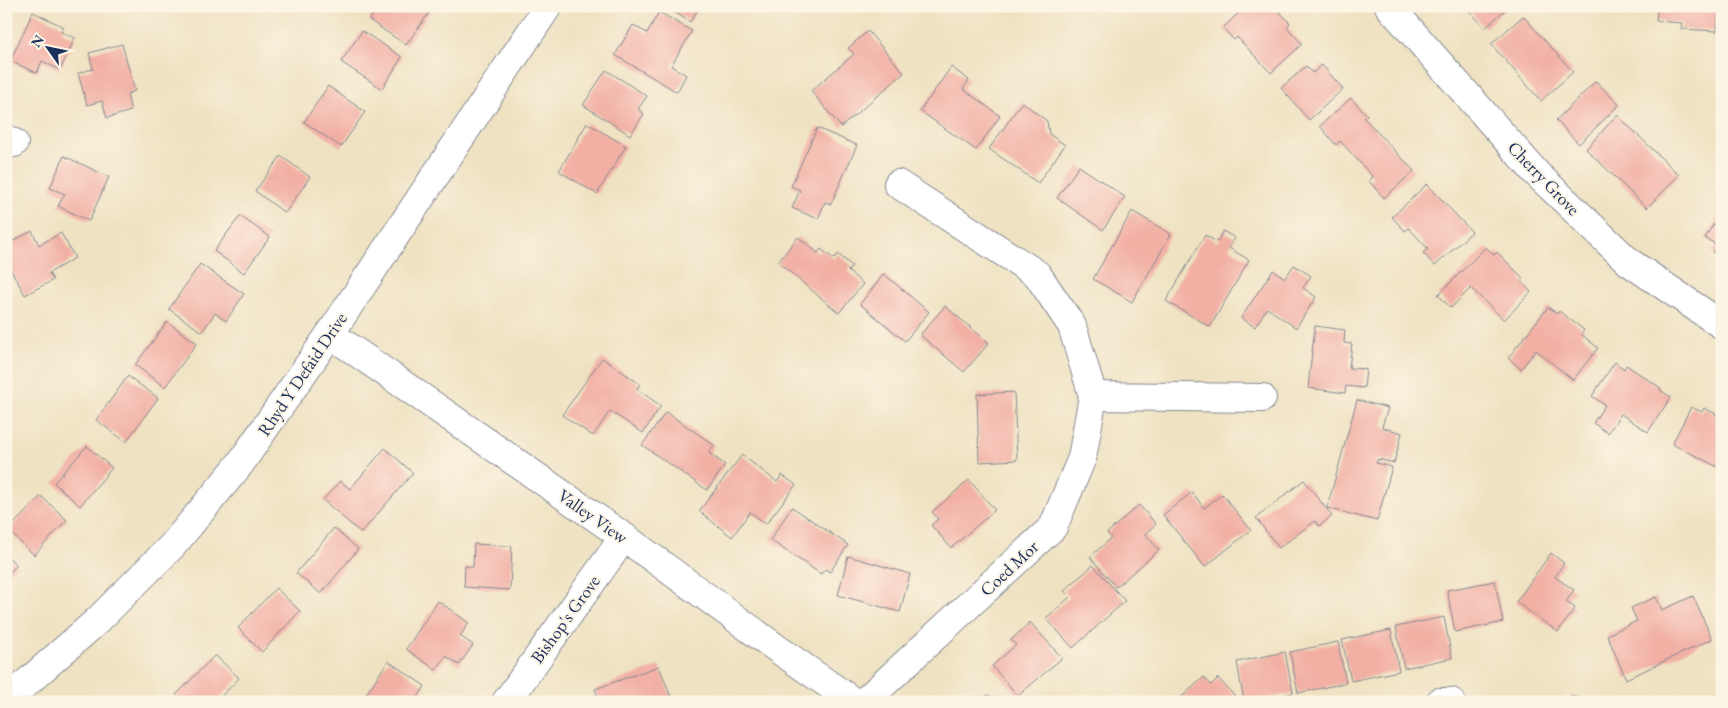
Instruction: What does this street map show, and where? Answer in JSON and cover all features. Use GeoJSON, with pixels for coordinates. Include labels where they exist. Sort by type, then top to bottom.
{"type":"FeatureCollection","features":[{"type":"Feature","properties":{"kind":"street","name":"Rhyd Y Defaid Drive"},"geometry":{"type":"LineString","coordinates":[[6,702],[97,621],[173,545],[240,464],[330,334],[548,6]]}},
{"type":"Feature","properties":{"kind":"street","name":"Cherry Grove"},"geometry":{"type":"LineString","coordinates":[[1390,6],[1536,173],[1629,262],[1722,325]]}},
{"type":"Feature","properties":{"kind":"street","name":"Coed Mor"},"geometry":{"type":"LineString","coordinates":[[864,702],[1053,527],[1082,458],[1093,396],[1072,326],[1037,274],[898,184]]}},
{"type":"Feature","properties":{"kind":"street","name":"Valley View"},"geometry":{"type":"LineString","coordinates":[[330,334],[624,538],[854,702]]}},
{"type":"Feature","properties":{"kind":"street"},"geometry":{"type":"LineString","coordinates":[[1093,396],[1262,398]]}},
{"type":"Feature","properties":{"kind":"street","name":"Bishop's Grove"},"geometry":{"type":"LineString","coordinates":[[506,702],[624,538]]}},
{"type":"Feature","properties":{"kind":"street"},"geometry":{"type":"LineString","coordinates":[[1442,702],[1451,702]]}},
{"type":"Feature","properties":{"kind":"building"},"geometry":{"type":"Polygon","coordinates":[[[378,6],[425,6],[431,10],[406,45],[369,20],[378,6]]]}},
{"type":"Feature","properties":{"kind":"building"},"geometry":{"type":"Polygon","coordinates":[[[665,6],[700,6],[690,22],[665,6]]]}},
{"type":"Feature","properties":{"kind":"building"},"geometry":{"type":"Polygon","coordinates":[[[1246,6],[1274,6],[1290,23],[1287,27],[1302,44],[1271,73],[1237,37],[1234,40],[1223,28],[1246,6]]]}},
{"type":"Feature","properties":{"kind":"building"},"geometry":{"type":"Polygon","coordinates":[[[1465,6],[1509,6],[1485,28],[1465,6]]]}},
{"type":"Feature","properties":{"kind":"building"},"geometry":{"type":"Polygon","coordinates":[[[1658,6],[1719,6],[1717,31],[1681,29],[1682,23],[1656,21],[1658,6]]]}},
{"type":"Feature","properties":{"kind":"building"},"geometry":{"type":"Polygon","coordinates":[[[33,12],[64,27],[61,32],[75,38],[60,70],[42,61],[37,73],[10,61],[33,12]]]}},
{"type":"Feature","properties":{"kind":"building"},"geometry":{"type":"Polygon","coordinates":[[[659,12],[692,31],[671,66],[686,75],[677,92],[615,55],[633,25],[647,33],[659,12]]]}},
{"type":"Feature","properties":{"kind":"building"},"geometry":{"type":"Polygon","coordinates":[[[1523,16],[1573,72],[1541,101],[1491,44],[1523,16]]]}},
{"type":"Feature","properties":{"kind":"building"},"geometry":{"type":"Polygon","coordinates":[[[362,31],[402,57],[382,89],[341,62],[362,31]]]}},
{"type":"Feature","properties":{"kind":"building"},"geometry":{"type":"Polygon","coordinates":[[[868,31],[904,73],[841,127],[811,91],[854,54],[848,48],[868,31]]]}},
{"type":"Feature","properties":{"kind":"building"},"geometry":{"type":"Polygon","coordinates":[[[122,44],[135,91],[127,94],[131,111],[107,118],[102,101],[87,105],[78,73],[93,69],[89,53],[122,44]]]}},
{"type":"Feature","properties":{"kind":"building"},"geometry":{"type":"Polygon","coordinates":[[[1322,65],[1343,89],[1309,120],[1281,88],[1306,66],[1313,73],[1322,65]]]}},
{"type":"Feature","properties":{"kind":"building"},"geometry":{"type":"Polygon","coordinates":[[[951,67],[969,80],[963,89],[1000,116],[976,150],[920,111],[951,67]]]}},
{"type":"Feature","properties":{"kind":"building"},"geometry":{"type":"Polygon","coordinates":[[[606,70],[647,96],[638,109],[644,114],[630,135],[583,105],[606,70]]]}},
{"type":"Feature","properties":{"kind":"building"},"geometry":{"type":"Polygon","coordinates":[[[1596,81],[1619,105],[1579,144],[1556,120],[1596,81]]]}},
{"type":"Feature","properties":{"kind":"building"},"geometry":{"type":"Polygon","coordinates":[[[328,86],[365,112],[341,147],[304,122],[328,86]]]}},
{"type":"Feature","properties":{"kind":"building"},"geometry":{"type":"Polygon","coordinates":[[[1351,98],[1367,115],[1364,118],[1414,171],[1384,198],[1369,181],[1373,177],[1340,141],[1336,145],[1320,126],[1351,98]]]}},
{"type":"Feature","properties":{"kind":"building"},"geometry":{"type":"Polygon","coordinates":[[[1022,102],[1047,121],[1049,134],[1065,145],[1038,183],[989,149],[1022,102]]]}},
{"type":"Feature","properties":{"kind":"building"},"geometry":{"type":"Polygon","coordinates":[[[1617,115],[1679,175],[1647,208],[1586,149],[1617,115]]]}},
{"type":"Feature","properties":{"kind":"building"},"geometry":{"type":"Polygon","coordinates":[[[587,123],[626,146],[597,194],[559,171],[587,123]]]}},
{"type":"Feature","properties":{"kind":"building"},"geometry":{"type":"Polygon","coordinates":[[[817,128],[857,145],[831,204],[825,202],[818,219],[792,208],[800,190],[791,186],[817,128]]]}},
{"type":"Feature","properties":{"kind":"building"},"geometry":{"type":"Polygon","coordinates":[[[64,156],[109,177],[89,221],[58,206],[65,194],[50,188],[64,156]]]}},
{"type":"Feature","properties":{"kind":"building"},"geometry":{"type":"Polygon","coordinates":[[[281,156],[310,177],[285,213],[255,191],[281,156]]]}},
{"type":"Feature","properties":{"kind":"building"},"geometry":{"type":"Polygon","coordinates":[[[1079,166],[1125,197],[1103,230],[1057,198],[1079,166]]]}},
{"type":"Feature","properties":{"kind":"building"},"geometry":{"type":"Polygon","coordinates":[[[1427,184],[1472,232],[1435,266],[1423,253],[1428,249],[1409,228],[1405,231],[1392,217],[1427,184]]]}},
{"type":"Feature","properties":{"kind":"building"},"geometry":{"type":"Polygon","coordinates":[[[1722,210],[1722,257],[1712,252],[1717,245],[1705,238],[1722,210]]]}},
{"type":"Feature","properties":{"kind":"building"},"geometry":{"type":"Polygon","coordinates":[[[1132,211],[1171,234],[1132,302],[1093,279],[1132,211]]]}},
{"type":"Feature","properties":{"kind":"building"},"geometry":{"type":"Polygon","coordinates":[[[240,216],[270,237],[244,273],[214,251],[240,216]]]}},
{"type":"Feature","properties":{"kind":"building"},"geometry":{"type":"Polygon","coordinates":[[[32,231],[39,245],[61,233],[75,258],[49,273],[53,280],[25,295],[6,261],[6,245],[32,231]]]}},
{"type":"Feature","properties":{"kind":"building"},"geometry":{"type":"Polygon","coordinates":[[[1223,231],[1235,238],[1229,248],[1249,260],[1210,327],[1166,301],[1205,235],[1217,242],[1223,231]]]}},
{"type":"Feature","properties":{"kind":"building"},"geometry":{"type":"Polygon","coordinates":[[[798,237],[818,253],[821,249],[834,259],[838,254],[852,266],[848,271],[863,284],[839,313],[778,262],[798,237]]]}},
{"type":"Feature","properties":{"kind":"building"},"geometry":{"type":"Polygon","coordinates":[[[1486,247],[1494,255],[1497,252],[1523,278],[1521,281],[1531,292],[1504,320],[1471,288],[1451,308],[1438,295],[1486,247]]]}},
{"type":"Feature","properties":{"kind":"building"},"geometry":{"type":"Polygon","coordinates":[[[200,264],[244,294],[226,321],[215,313],[202,332],[169,309],[200,264]]]}},
{"type":"Feature","properties":{"kind":"building"},"geometry":{"type":"Polygon","coordinates":[[[1294,265],[1311,276],[1303,288],[1316,297],[1296,328],[1267,308],[1255,327],[1241,318],[1273,270],[1285,278],[1294,265]]]}},
{"type":"Feature","properties":{"kind":"building"},"geometry":{"type":"Polygon","coordinates":[[[884,274],[929,312],[905,341],[860,304],[884,274]]]}},
{"type":"Feature","properties":{"kind":"building"},"geometry":{"type":"Polygon","coordinates":[[[945,306],[989,343],[964,372],[920,335],[945,306]]]}},
{"type":"Feature","properties":{"kind":"building"},"geometry":{"type":"Polygon","coordinates":[[[1548,307],[1557,314],[1559,311],[1584,330],[1581,334],[1598,348],[1573,380],[1536,350],[1521,369],[1508,358],[1548,307]]]}},
{"type":"Feature","properties":{"kind":"building"},"geometry":{"type":"Polygon","coordinates":[[[167,322],[197,343],[165,387],[135,365],[167,322]]]}},
{"type":"Feature","properties":{"kind":"building"},"geometry":{"type":"Polygon","coordinates":[[[1315,326],[1345,330],[1344,343],[1352,344],[1349,368],[1366,369],[1364,388],[1346,386],[1345,393],[1308,388],[1315,326]]]}},
{"type":"Feature","properties":{"kind":"building"},"geometry":{"type":"Polygon","coordinates":[[[602,358],[640,384],[637,389],[661,406],[643,433],[610,411],[593,436],[562,415],[602,358]]]}},
{"type":"Feature","properties":{"kind":"building"},"geometry":{"type":"Polygon","coordinates":[[[1615,362],[1624,369],[1626,365],[1661,388],[1660,390],[1671,397],[1648,432],[1621,414],[1608,433],[1593,423],[1605,405],[1592,396],[1615,362]]]}},
{"type":"Feature","properties":{"kind":"building"},"geometry":{"type":"Polygon","coordinates":[[[128,376],[158,398],[126,442],[96,420],[128,376]]]}},
{"type":"Feature","properties":{"kind":"building"},"geometry":{"type":"Polygon","coordinates":[[[1014,392],[1017,460],[979,462],[977,394],[1014,392]]]}},
{"type":"Feature","properties":{"kind":"building"},"geometry":{"type":"Polygon","coordinates":[[[1357,400],[1388,408],[1382,427],[1402,433],[1394,463],[1378,459],[1376,463],[1392,467],[1377,521],[1327,508],[1357,400]]]}},
{"type":"Feature","properties":{"kind":"building"},"geometry":{"type":"Polygon","coordinates":[[[1691,407],[1702,412],[1704,408],[1722,417],[1722,469],[1672,444],[1691,407]]]}},
{"type":"Feature","properties":{"kind":"building"},"geometry":{"type":"Polygon","coordinates":[[[666,412],[714,445],[709,453],[725,465],[707,490],[642,445],[666,412]]]}},
{"type":"Feature","properties":{"kind":"building"},"geometry":{"type":"Polygon","coordinates":[[[87,446],[112,468],[80,506],[54,483],[87,446]]]}},
{"type":"Feature","properties":{"kind":"building"},"geometry":{"type":"Polygon","coordinates":[[[385,448],[413,473],[361,533],[323,500],[340,481],[350,489],[385,448]]]}},
{"type":"Feature","properties":{"kind":"building"},"geometry":{"type":"Polygon","coordinates":[[[742,455],[777,482],[782,475],[796,485],[766,524],[750,512],[732,537],[699,511],[742,455]]]}},
{"type":"Feature","properties":{"kind":"building"},"geometry":{"type":"Polygon","coordinates":[[[969,480],[995,510],[951,548],[931,525],[938,519],[932,512],[969,480]]]}},
{"type":"Feature","properties":{"kind":"building"},"geometry":{"type":"Polygon","coordinates":[[[1304,480],[1332,516],[1319,526],[1315,521],[1279,548],[1256,518],[1304,480]]]}},
{"type":"Feature","properties":{"kind":"building"},"geometry":{"type":"Polygon","coordinates":[[[1192,492],[1204,508],[1222,494],[1251,530],[1205,567],[1163,515],[1192,492]]]}},
{"type":"Feature","properties":{"kind":"building"},"geometry":{"type":"Polygon","coordinates":[[[41,496],[67,520],[34,555],[8,530],[41,496]]]}},
{"type":"Feature","properties":{"kind":"building"},"geometry":{"type":"Polygon","coordinates":[[[1139,505],[1156,524],[1145,534],[1159,550],[1116,587],[1090,557],[1111,538],[1107,533],[1139,505]]]}},
{"type":"Feature","properties":{"kind":"building"},"geometry":{"type":"Polygon","coordinates":[[[792,507],[848,545],[830,572],[825,569],[821,574],[770,540],[792,507]]]}},
{"type":"Feature","properties":{"kind":"building"},"geometry":{"type":"Polygon","coordinates":[[[334,528],[358,549],[321,594],[296,573],[334,528]]]}},
{"type":"Feature","properties":{"kind":"building"},"geometry":{"type":"Polygon","coordinates":[[[474,544],[512,546],[510,590],[464,587],[465,566],[473,567],[474,544]]]}},
{"type":"Feature","properties":{"kind":"building"},"geometry":{"type":"Polygon","coordinates":[[[1551,553],[1564,563],[1555,577],[1574,590],[1566,602],[1575,608],[1558,632],[1516,602],[1551,553]]]}},
{"type":"Feature","properties":{"kind":"building"},"geometry":{"type":"Polygon","coordinates":[[[6,555],[17,565],[6,576],[6,555]]]}},
{"type":"Feature","properties":{"kind":"building"},"geometry":{"type":"Polygon","coordinates":[[[848,556],[910,574],[900,612],[838,595],[848,556]]]}},
{"type":"Feature","properties":{"kind":"building"},"geometry":{"type":"Polygon","coordinates":[[[1093,565],[1125,601],[1073,648],[1046,618],[1070,597],[1064,591],[1093,565]]]}},
{"type":"Feature","properties":{"kind":"building"},"geometry":{"type":"Polygon","coordinates":[[[1495,581],[1503,622],[1455,632],[1447,590],[1495,581]]]}},
{"type":"Feature","properties":{"kind":"building"},"geometry":{"type":"Polygon","coordinates":[[[276,588],[300,611],[262,652],[238,628],[276,588]]]}},
{"type":"Feature","properties":{"kind":"building"},"geometry":{"type":"Polygon","coordinates":[[[1693,596],[1712,639],[1626,679],[1607,635],[1637,621],[1631,608],[1656,597],[1662,610],[1693,596]]]}},
{"type":"Feature","properties":{"kind":"building"},"geometry":{"type":"Polygon","coordinates":[[[438,601],[469,623],[460,636],[473,645],[459,665],[446,656],[436,670],[406,649],[438,601]]]}},
{"type":"Feature","properties":{"kind":"building"},"geometry":{"type":"Polygon","coordinates":[[[1444,617],[1452,658],[1404,668],[1396,627],[1444,617]]]}},
{"type":"Feature","properties":{"kind":"building"},"geometry":{"type":"Polygon","coordinates":[[[1030,622],[1062,658],[1018,696],[992,666],[1016,645],[1011,640],[1030,622]]]}},
{"type":"Feature","properties":{"kind":"building"},"geometry":{"type":"Polygon","coordinates":[[[1391,630],[1399,671],[1351,681],[1342,640],[1391,630]]]}},
{"type":"Feature","properties":{"kind":"building"},"geometry":{"type":"Polygon","coordinates":[[[1338,642],[1346,683],[1298,693],[1290,652],[1338,642]]]}},
{"type":"Feature","properties":{"kind":"building"},"geometry":{"type":"Polygon","coordinates":[[[1285,652],[1293,693],[1244,702],[1237,662],[1285,652]]]}},
{"type":"Feature","properties":{"kind":"building"},"geometry":{"type":"Polygon","coordinates":[[[215,655],[239,678],[216,702],[183,702],[176,695],[215,655]]]}},
{"type":"Feature","properties":{"kind":"building"},"geometry":{"type":"Polygon","coordinates":[[[388,661],[425,686],[415,702],[361,702],[388,661]]]}},
{"type":"Feature","properties":{"kind":"building"},"geometry":{"type":"Polygon","coordinates":[[[659,666],[673,702],[600,702],[595,689],[659,666]]]}},
{"type":"Feature","properties":{"kind":"building"},"geometry":{"type":"Polygon","coordinates":[[[1204,677],[1211,685],[1218,678],[1240,702],[1176,702],[1204,677]]]}},
{"type":"Feature","properties":{"kind":"building"},"geometry":{"type":"Polygon","coordinates":[[[987,695],[1006,701],[1006,702],[984,702],[987,695]]]}},
{"type":"Feature","properties":{"kind":"building"},"geometry":{"type":"Polygon","coordinates":[[[1570,696],[1597,701],[1597,702],[1569,702],[1570,696]]]}}]}
